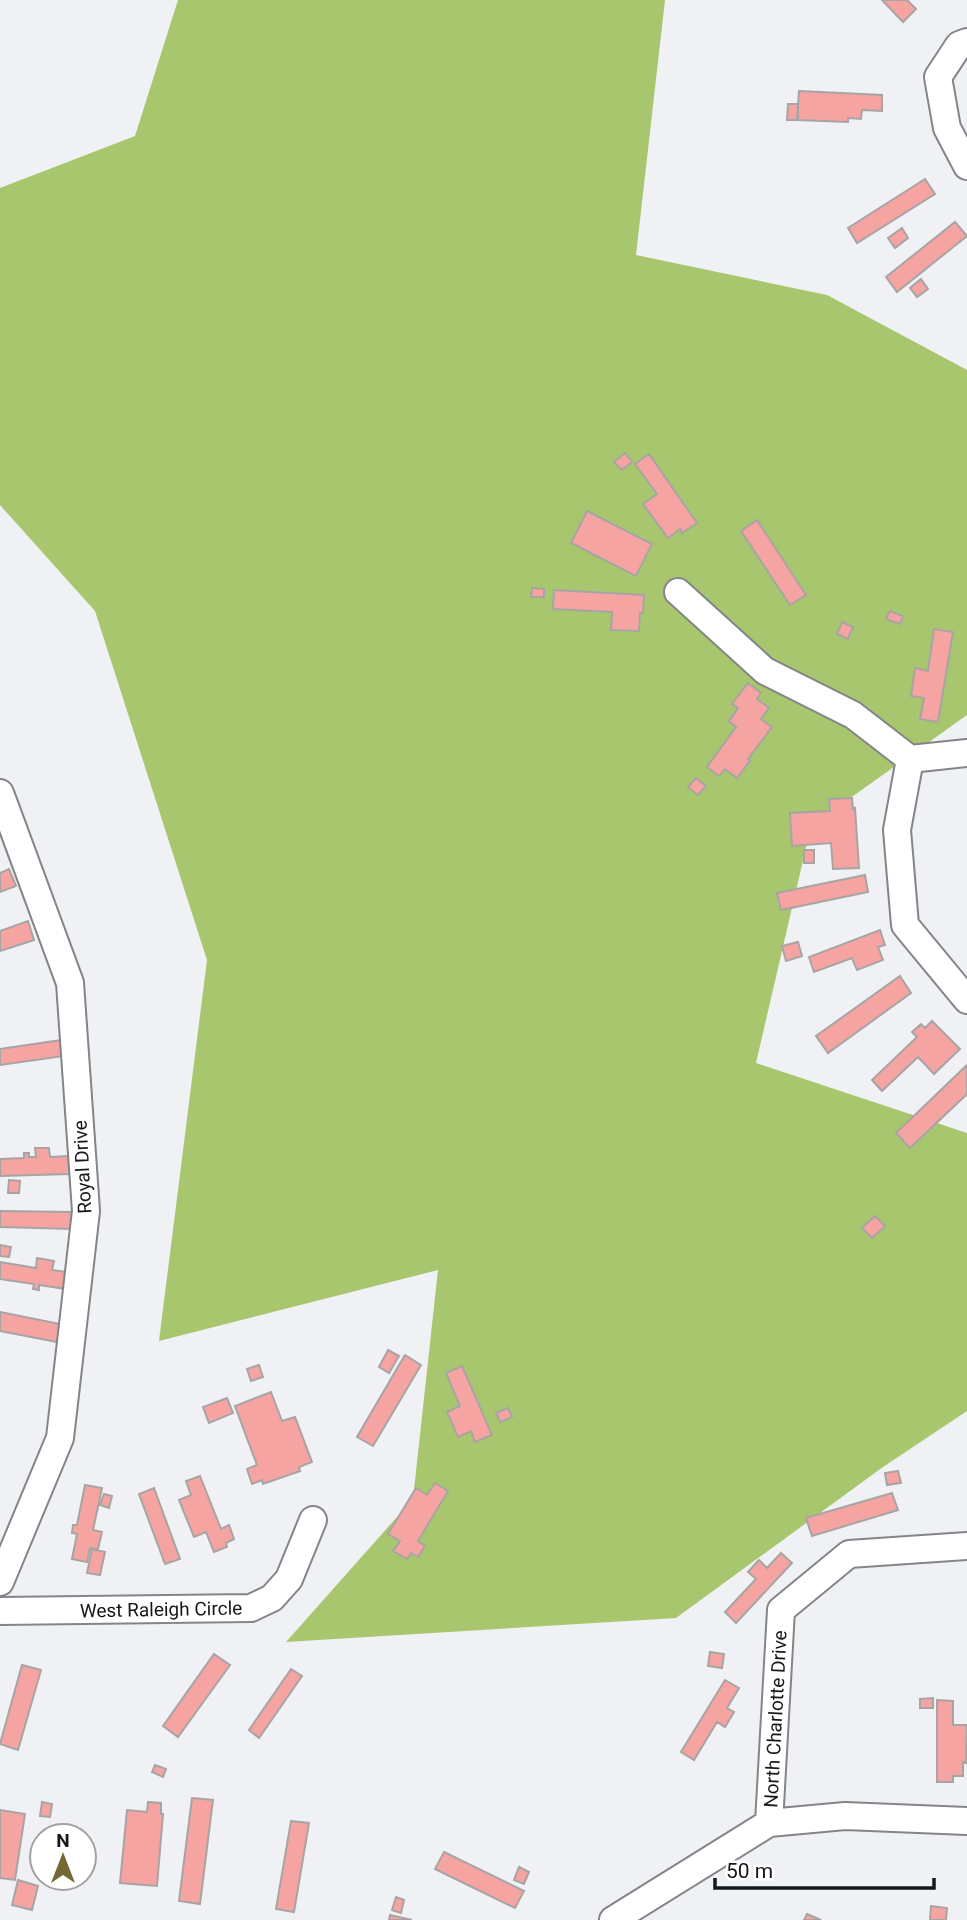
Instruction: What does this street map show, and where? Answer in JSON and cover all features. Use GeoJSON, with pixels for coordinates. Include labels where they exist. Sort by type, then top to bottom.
{"type":"FeatureCollection","features":[{"type":"Feature","properties":{"kind":"street"},"geometry":{"type":"LineString","coordinates":[[967,42],[959,45],[938,77],[947,128],[967,166]]}},
{"type":"Feature","properties":{"kind":"street"},"geometry":{"type":"LineString","coordinates":[[678,592],[765,671],[853,715],[910,759],[967,753]]}},
{"type":"Feature","properties":{"kind":"street"},"geometry":{"type":"LineString","coordinates":[[910,759],[897,830],[905,925],[967,1000]]}},
{"type":"Feature","properties":{"kind":"street","name":"Royal Drive"},"geometry":{"type":"LineString","coordinates":[[0,793],[70,983],[86,1211],[60,1438],[0,1582]]}},
{"type":"Feature","properties":{"kind":"street","name":"West Raleigh Circle"},"geometry":{"type":"LineString","coordinates":[[0,1611],[251,1608],[272,1598],[289,1579],[313,1520]]}},
{"type":"Feature","properties":{"kind":"street","name":"North Charlotte Drive"},"geometry":{"type":"LineString","coordinates":[[769,1823],[781,1610],[849,1555],[967,1546]]}},
{"type":"Feature","properties":{"kind":"street"},"geometry":{"type":"LineString","coordinates":[[612,1920],[769,1823],[845,1816],[967,1821]]}},
{"type":"Feature","properties":{"kind":"green space"},"geometry":{"type":"Polygon","coordinates":[[[178,0],[665,0],[636,255],[827,295],[967,370],[967,715],[811,826],[756,1063],[967,1133],[967,1411],[883,1467],[676,1618],[286,1642],[413,1499],[438,1270],[159,1341],[207,960],[95,611],[0,505],[0,188],[135,136],[178,0]]]}},
{"type":"Feature","properties":{"kind":"building"},"geometry":{"type":"Polygon","coordinates":[[[882,0],[907,0],[916,9],[903,22],[882,0]]]}},
{"type":"Feature","properties":{"kind":"building"},"geometry":{"type":"Polygon","coordinates":[[[799,91],[882,95],[882,111],[862,110],[861,119],[848,118],[848,122],[797,120],[799,91]]]}},
{"type":"Feature","properties":{"kind":"building"},"geometry":{"type":"Polygon","coordinates":[[[788,104],[798,104],[798,120],[787,120],[788,104]]]}},
{"type":"Feature","properties":{"kind":"building"},"geometry":{"type":"Polygon","coordinates":[[[925,179],[935,194],[857,243],[848,228],[925,179]]]}},
{"type":"Feature","properties":{"kind":"building"},"geometry":{"type":"Polygon","coordinates":[[[955,222],[967,236],[897,292],[886,277],[955,222]]]}},
{"type":"Feature","properties":{"kind":"building"},"geometry":{"type":"Polygon","coordinates":[[[902,228],[908,238],[895,248],[888,238],[902,228]]]}},
{"type":"Feature","properties":{"kind":"building"},"geometry":{"type":"Polygon","coordinates":[[[921,279],[928,289],[917,297],[910,288],[921,279]]]}},
{"type":"Feature","properties":{"kind":"building"},"geometry":{"type":"Polygon","coordinates":[[[625,453],[632,462],[622,470],[614,462],[625,453]]]}},
{"type":"Feature","properties":{"kind":"building"},"geometry":{"type":"Polygon","coordinates":[[[649,454],[697,523],[682,533],[680,529],[668,538],[643,504],[657,494],[635,464],[649,454]]]}},
{"type":"Feature","properties":{"kind":"building"},"geometry":{"type":"Polygon","coordinates":[[[587,511],[652,544],[636,576],[571,543],[587,511]]]}},
{"type":"Feature","properties":{"kind":"building"},"geometry":{"type":"Polygon","coordinates":[[[757,520],[806,595],[790,605],[741,531],[757,520]]]}},
{"type":"Feature","properties":{"kind":"building"},"geometry":{"type":"Polygon","coordinates":[[[532,588],[544,589],[544,597],[531,597],[532,588]]]}},
{"type":"Feature","properties":{"kind":"building"},"geometry":{"type":"Polygon","coordinates":[[[554,590],[644,595],[639,631],[611,630],[612,612],[553,609],[554,590]]]}},
{"type":"Feature","properties":{"kind":"building"},"geometry":{"type":"Polygon","coordinates":[[[890,611],[903,616],[900,624],[886,619],[890,611]]]}},
{"type":"Feature","properties":{"kind":"building"},"geometry":{"type":"Polygon","coordinates":[[[842,622],[853,627],[848,639],[837,634],[842,622]]]}},
{"type":"Feature","properties":{"kind":"building"},"geometry":{"type":"Polygon","coordinates":[[[934,629],[953,632],[938,722],[920,719],[924,698],[911,696],[915,668],[928,671],[934,629]]]}},
{"type":"Feature","properties":{"kind":"building"},"geometry":{"type":"Polygon","coordinates":[[[748,683],[761,693],[757,699],[769,708],[761,719],[772,727],[737,778],[725,769],[719,776],[707,767],[736,727],[729,721],[738,708],[732,704],[748,683]]]}},
{"type":"Feature","properties":{"kind":"building"},"geometry":{"type":"Polygon","coordinates":[[[696,778],[706,786],[698,795],[688,787],[696,778]]]}},
{"type":"Feature","properties":{"kind":"building"},"geometry":{"type":"Polygon","coordinates":[[[852,798],[859,868],[833,869],[831,843],[792,846],[790,813],[830,811],[829,799],[852,798]]]}},
{"type":"Feature","properties":{"kind":"building"},"geometry":{"type":"Polygon","coordinates":[[[804,850],[814,850],[814,863],[804,863],[804,850]]]}},
{"type":"Feature","properties":{"kind":"building"},"geometry":{"type":"Polygon","coordinates":[[[9,869],[16,886],[0,892],[0,873],[9,869]]]}},
{"type":"Feature","properties":{"kind":"building"},"geometry":{"type":"Polygon","coordinates":[[[865,875],[868,892],[781,910],[777,893],[865,875]]]}},
{"type":"Feature","properties":{"kind":"building"},"geometry":{"type":"Polygon","coordinates":[[[28,921],[34,940],[0,951],[0,931],[28,921]]]}},
{"type":"Feature","properties":{"kind":"building"},"geometry":{"type":"Polygon","coordinates":[[[880,930],[885,945],[878,947],[883,960],[857,970],[852,958],[814,972],[809,957],[880,930]]]}},
{"type":"Feature","properties":{"kind":"building"},"geometry":{"type":"Polygon","coordinates":[[[798,942],[802,956],[786,961],[782,946],[798,942]]]}},
{"type":"Feature","properties":{"kind":"building"},"geometry":{"type":"Polygon","coordinates":[[[900,976],[911,993],[828,1053],[816,1036],[900,976]]]}},
{"type":"Feature","properties":{"kind":"building"},"geometry":{"type":"Polygon","coordinates":[[[932,1021],[960,1049],[934,1074],[918,1057],[882,1091],[872,1080],[917,1037],[912,1032],[921,1024],[925,1028],[932,1021]]]}},
{"type":"Feature","properties":{"kind":"building"},"geometry":{"type":"Polygon","coordinates":[[[62,1040],[64,1056],[0,1065],[0,1049],[62,1040]]]}},
{"type":"Feature","properties":{"kind":"building"},"geometry":{"type":"Polygon","coordinates":[[[967,1065],[967,1094],[910,1148],[896,1133],[967,1065]]]}},
{"type":"Feature","properties":{"kind":"building"},"geometry":{"type":"Polygon","coordinates":[[[35,1148],[49,1148],[50,1157],[69,1156],[70,1174],[0,1176],[0,1159],[24,1158],[24,1153],[29,1153],[29,1157],[36,1157],[35,1148]]]}},
{"type":"Feature","properties":{"kind":"building"},"geometry":{"type":"Polygon","coordinates":[[[9,1180],[20,1181],[19,1193],[8,1193],[9,1180]]]}},
{"type":"Feature","properties":{"kind":"building"},"geometry":{"type":"Polygon","coordinates":[[[0,1211],[72,1212],[72,1229],[0,1227],[0,1211]]]}},
{"type":"Feature","properties":{"kind":"building"},"geometry":{"type":"Polygon","coordinates":[[[875,1216],[885,1226],[872,1238],[862,1228],[875,1216]]]}},
{"type":"Feature","properties":{"kind":"building"},"geometry":{"type":"Polygon","coordinates":[[[0,1245],[11,1247],[9,1257],[0,1256],[0,1245]]]}},
{"type":"Feature","properties":{"kind":"building"},"geometry":{"type":"Polygon","coordinates":[[[37,1258],[54,1261],[52,1270],[68,1272],[66,1289],[39,1285],[39,1290],[33,1289],[34,1284],[0,1279],[0,1262],[36,1268],[37,1258]]]}},
{"type":"Feature","properties":{"kind":"building"},"geometry":{"type":"Polygon","coordinates":[[[0,1312],[60,1324],[57,1342],[0,1331],[0,1312]]]}},
{"type":"Feature","properties":{"kind":"building"},"geometry":{"type":"Polygon","coordinates":[[[388,1350],[399,1356],[389,1373],[379,1367],[388,1350]]]}},
{"type":"Feature","properties":{"kind":"building"},"geometry":{"type":"Polygon","coordinates":[[[405,1355],[421,1365],[373,1446],[357,1437],[405,1355]]]}},
{"type":"Feature","properties":{"kind":"building"},"geometry":{"type":"Polygon","coordinates":[[[259,1365],[263,1377],[251,1381],[247,1369],[259,1365]]]}},
{"type":"Feature","properties":{"kind":"building"},"geometry":{"type":"Polygon","coordinates":[[[462,1366],[492,1435],[475,1442],[471,1431],[458,1437],[447,1412],[460,1406],[446,1373],[462,1366]]]}},
{"type":"Feature","properties":{"kind":"building"},"geometry":{"type":"Polygon","coordinates":[[[271,1392],[282,1421],[295,1417],[312,1462],[299,1467],[300,1471],[263,1484],[262,1480],[252,1484],[247,1469],[257,1465],[235,1406],[271,1392]]]}},
{"type":"Feature","properties":{"kind":"building"},"geometry":{"type":"Polygon","coordinates":[[[227,1398],[233,1413],[209,1423],[203,1407],[227,1398]]]}},
{"type":"Feature","properties":{"kind":"building"},"geometry":{"type":"Polygon","coordinates":[[[508,1408],[512,1417],[500,1422],[496,1413],[508,1408]]]}},
{"type":"Feature","properties":{"kind":"building"},"geometry":{"type":"Polygon","coordinates":[[[898,1471],[901,1483],[887,1485],[885,1473],[898,1471]]]}},
{"type":"Feature","properties":{"kind":"building"},"geometry":{"type":"Polygon","coordinates":[[[200,1476],[221,1529],[229,1525],[234,1539],[226,1543],[227,1547],[214,1552],[206,1532],[194,1537],[179,1500],[191,1495],[186,1481],[200,1476]]]}},
{"type":"Feature","properties":{"kind":"building"},"geometry":{"type":"Polygon","coordinates":[[[435,1483],[448,1491],[418,1541],[425,1546],[418,1557],[411,1553],[407,1559],[393,1551],[400,1541],[388,1534],[416,1488],[427,1495],[435,1483]]]}},
{"type":"Feature","properties":{"kind":"building"},"geometry":{"type":"Polygon","coordinates":[[[85,1485],[102,1488],[93,1530],[102,1532],[98,1549],[90,1548],[87,1562],[72,1559],[77,1534],[72,1533],[73,1525],[77,1525],[85,1485]]]}},
{"type":"Feature","properties":{"kind":"building"},"geometry":{"type":"Polygon","coordinates":[[[154,1488],[180,1559],[165,1564],[139,1494],[154,1488]]]}},
{"type":"Feature","properties":{"kind":"building"},"geometry":{"type":"Polygon","coordinates":[[[892,1493],[898,1510],[812,1536],[806,1518],[892,1493]]]}},
{"type":"Feature","properties":{"kind":"building"},"geometry":{"type":"Polygon","coordinates":[[[104,1494],[112,1496],[109,1508],[100,1505],[104,1494]]]}},
{"type":"Feature","properties":{"kind":"building"},"geometry":{"type":"Polygon","coordinates":[[[92,1549],[105,1552],[100,1575],[87,1573],[92,1549]]]}},
{"type":"Feature","properties":{"kind":"building"},"geometry":{"type":"Polygon","coordinates":[[[781,1553],[792,1563],[736,1623],[725,1612],[756,1579],[748,1572],[759,1560],[767,1568],[781,1553]]]}},
{"type":"Feature","properties":{"kind":"building"},"geometry":{"type":"Polygon","coordinates":[[[710,1652],[724,1654],[722,1668],[708,1666],[710,1652]]]}},
{"type":"Feature","properties":{"kind":"building"},"geometry":{"type":"Polygon","coordinates":[[[214,1654],[230,1665],[178,1737],[163,1726],[214,1654]]]}},
{"type":"Feature","properties":{"kind":"building"},"geometry":{"type":"Polygon","coordinates":[[[22,1665],[41,1670],[18,1750],[0,1744],[22,1665]]]}},
{"type":"Feature","properties":{"kind":"building"},"geometry":{"type":"Polygon","coordinates":[[[291,1669],[302,1676],[259,1738],[249,1730],[291,1669]]]}},
{"type":"Feature","properties":{"kind":"building"},"geometry":{"type":"Polygon","coordinates":[[[725,1680],[739,1688],[727,1708],[734,1712],[725,1727],[717,1722],[694,1760],[681,1752],[725,1680]]]}},
{"type":"Feature","properties":{"kind":"building"},"geometry":{"type":"Polygon","coordinates":[[[933,1698],[933,1708],[920,1708],[920,1699],[933,1698]]]}},
{"type":"Feature","properties":{"kind":"building"},"geometry":{"type":"Polygon","coordinates":[[[937,1700],[953,1701],[953,1725],[967,1725],[963,1776],[953,1776],[953,1782],[937,1782],[937,1700]]]}},
{"type":"Feature","properties":{"kind":"building"},"geometry":{"type":"Polygon","coordinates":[[[155,1765],[166,1769],[163,1777],[152,1772],[155,1765]]]}},
{"type":"Feature","properties":{"kind":"building"},"geometry":{"type":"Polygon","coordinates":[[[192,1798],[213,1800],[200,1904],[179,1901],[192,1798]]]}},
{"type":"Feature","properties":{"kind":"building"},"geometry":{"type":"Polygon","coordinates":[[[42,1802],[52,1804],[50,1817],[40,1816],[42,1802]]]}},
{"type":"Feature","properties":{"kind":"building"},"geometry":{"type":"Polygon","coordinates":[[[148,1802],[161,1803],[163,1814],[157,1886],[120,1883],[127,1810],[147,1812],[148,1802]]]}},
{"type":"Feature","properties":{"kind":"building"},"geometry":{"type":"Polygon","coordinates":[[[0,1810],[25,1814],[15,1880],[0,1878],[0,1810]]]}},
{"type":"Feature","properties":{"kind":"building"},"geometry":{"type":"Polygon","coordinates":[[[291,1821],[309,1823],[294,1912],[276,1909],[291,1821]]]}},
{"type":"Feature","properties":{"kind":"building"},"geometry":{"type":"Polygon","coordinates":[[[444,1852],[524,1891],[515,1908],[435,1869],[444,1852]]]}},
{"type":"Feature","properties":{"kind":"building"},"geometry":{"type":"Polygon","coordinates":[[[519,1867],[529,1872],[524,1884],[514,1880],[519,1867]]]}},
{"type":"Feature","properties":{"kind":"building"},"geometry":{"type":"Polygon","coordinates":[[[18,1880],[28,1883],[28,1892],[36,1892],[32,1910],[12,1905],[18,1880]]]}},
{"type":"Feature","properties":{"kind":"building"},"geometry":{"type":"Polygon","coordinates":[[[396,1897],[404,1900],[401,1913],[392,1910],[396,1897]]]}},
{"type":"Feature","properties":{"kind":"building"},"geometry":{"type":"Polygon","coordinates":[[[931,1906],[947,1908],[946,1920],[930,1920],[931,1906]]]}},
{"type":"Feature","properties":{"kind":"building"},"geometry":{"type":"Polygon","coordinates":[[[807,1914],[821,1920],[804,1920],[807,1914]]]}},
{"type":"Feature","properties":{"kind":"building"},"geometry":{"type":"Polygon","coordinates":[[[390,1915],[412,1920],[389,1920],[390,1915]]]}}]}
